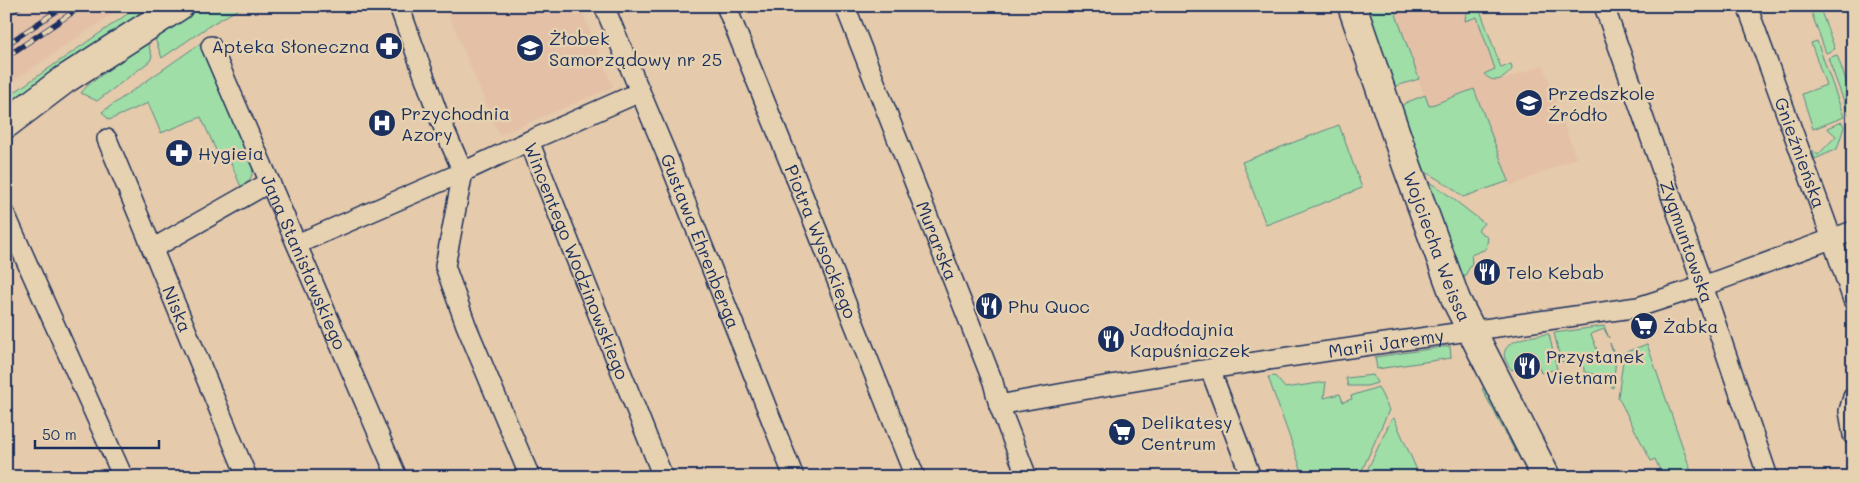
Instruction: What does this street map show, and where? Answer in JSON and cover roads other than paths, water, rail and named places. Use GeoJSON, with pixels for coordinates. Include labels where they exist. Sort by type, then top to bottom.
{"type":"FeatureCollection","features":[{"type":"Feature","properties":{"kind":"street"},"geometry":{"type":"LineString","coordinates":[[6,124],[64,80],[179,6]]}},
{"type":"Feature","properties":{"kind":"street"},"geometry":{"type":"LineString","coordinates":[[399,6],[439,117],[463,172],[445,266],[466,325],[530,477]]}},
{"type":"Feature","properties":{"kind":"street","name":"Gustawa Ehrenberga"},"geometry":{"type":"LineString","coordinates":[[604,6],[668,158],[794,477]]}},
{"type":"Feature","properties":{"kind":"street","name":"Piotra Wysockiego"},"geometry":{"type":"LineString","coordinates":[[726,6],[915,477]]}},
{"type":"Feature","properties":{"kind":"street","name":"Murarska"},"geometry":{"type":"LineString","coordinates":[[845,6],[993,382],[999,405],[1027,477]]}},
{"type":"Feature","properties":{"kind":"street","name":"Wojciecha Weissa"},"geometry":{"type":"LineString","coordinates":[[1352,6],[1456,300],[1546,477]]}},
{"type":"Feature","properties":{"kind":"street","name":"Zygmuntowska"},"geometry":{"type":"LineString","coordinates":[[1604,6],[1768,477]]}},
{"type":"Feature","properties":{"kind":"street","name":"Gnieźnieńska"},"geometry":{"type":"LineString","coordinates":[[1747,6],[1853,300]]}},
{"type":"Feature","properties":{"kind":"street","name":"Jana Stanisławskiego"},"geometry":{"type":"LineString","coordinates":[[211,46],[397,477]]}},
{"type":"Feature","properties":{"kind":"street"},"geometry":{"type":"LineString","coordinates":[[529,141],[640,92]]}},
{"type":"Feature","properties":{"kind":"street","name":"Niska"},"geometry":{"type":"LineString","coordinates":[[107,140],[247,477]]}},
{"type":"Feature","properties":{"kind":"street","name":"Wincentego Wodzinowskiego"},"geometry":{"type":"LineString","coordinates":[[297,244],[463,172],[529,141],[663,477]]}},
{"type":"Feature","properties":{"kind":"street"},"geometry":{"type":"LineString","coordinates":[[152,250],[270,182]]}},
{"type":"Feature","properties":{"kind":"street"},"geometry":{"type":"LineString","coordinates":[[6,216],[122,477]]}},
{"type":"Feature","properties":{"kind":"street","name":"Marii Jaremy"},"geometry":{"type":"LineString","coordinates":[[999,405],[1065,392],[1210,369],[1638,307],[1703,286],[1853,231]]}},
{"type":"Feature","properties":{"kind":"street"},"geometry":{"type":"LineString","coordinates":[[1210,369],[1251,477]]}},
{"type":"Feature","properties":{"kind":"street"},"geometry":{"type":"LineString","coordinates":[[1853,397],[1849,411],[1853,435]]}},
{"type":"Feature","properties":{"kind":"railway"},"geometry":{"type":"LineString","coordinates":[[6,15],[20,6]]}},
{"type":"Feature","properties":{"kind":"railway"},"geometry":{"type":"LineString","coordinates":[[6,45],[64,6]]}},
{"type":"Feature","properties":{"kind":"railway"},"geometry":{"type":"LineString","coordinates":[[6,57],[82,6]]}},
{"type":"Feature","properties":{"kind":"place","name":"Apteka Słoneczna"},"geometry":{"type":"Point","coordinates":[389,46]}},
{"type":"Feature","properties":{"kind":"place","name":"Żłobek Samorządowy nr 25"},"geometry":{"type":"Point","coordinates":[530,48]}},
{"type":"Feature","properties":{"kind":"place","name":"Przedszkole Źródło"},"geometry":{"type":"Point","coordinates":[1529,103]}},
{"type":"Feature","properties":{"kind":"place","name":"Przychodnia Azory"},"geometry":{"type":"Point","coordinates":[382,123]}},
{"type":"Feature","properties":{"kind":"place","name":"Hygieia"},"geometry":{"type":"Point","coordinates":[179,153]}},
{"type":"Feature","properties":{"kind":"place","name":"Telo Kebab"},"geometry":{"type":"Point","coordinates":[1487,272]}},
{"type":"Feature","properties":{"kind":"place","name":"Phu Quoc"},"geometry":{"type":"Point","coordinates":[989,306]}},
{"type":"Feature","properties":{"kind":"place","name":"Żabka"},"geometry":{"type":"Point","coordinates":[1644,326]}},
{"type":"Feature","properties":{"kind":"place","name":"Jadłodajnia Kapuśniaczek"},"geometry":{"type":"Point","coordinates":[1111,339]}},
{"type":"Feature","properties":{"kind":"place","name":"Przystanek Vietnam"},"geometry":{"type":"Point","coordinates":[1527,366]}},
{"type":"Feature","properties":{"kind":"place","name":"Delikatesy Centrum"},"geometry":{"type":"Point","coordinates":[1122,432]}}]}
